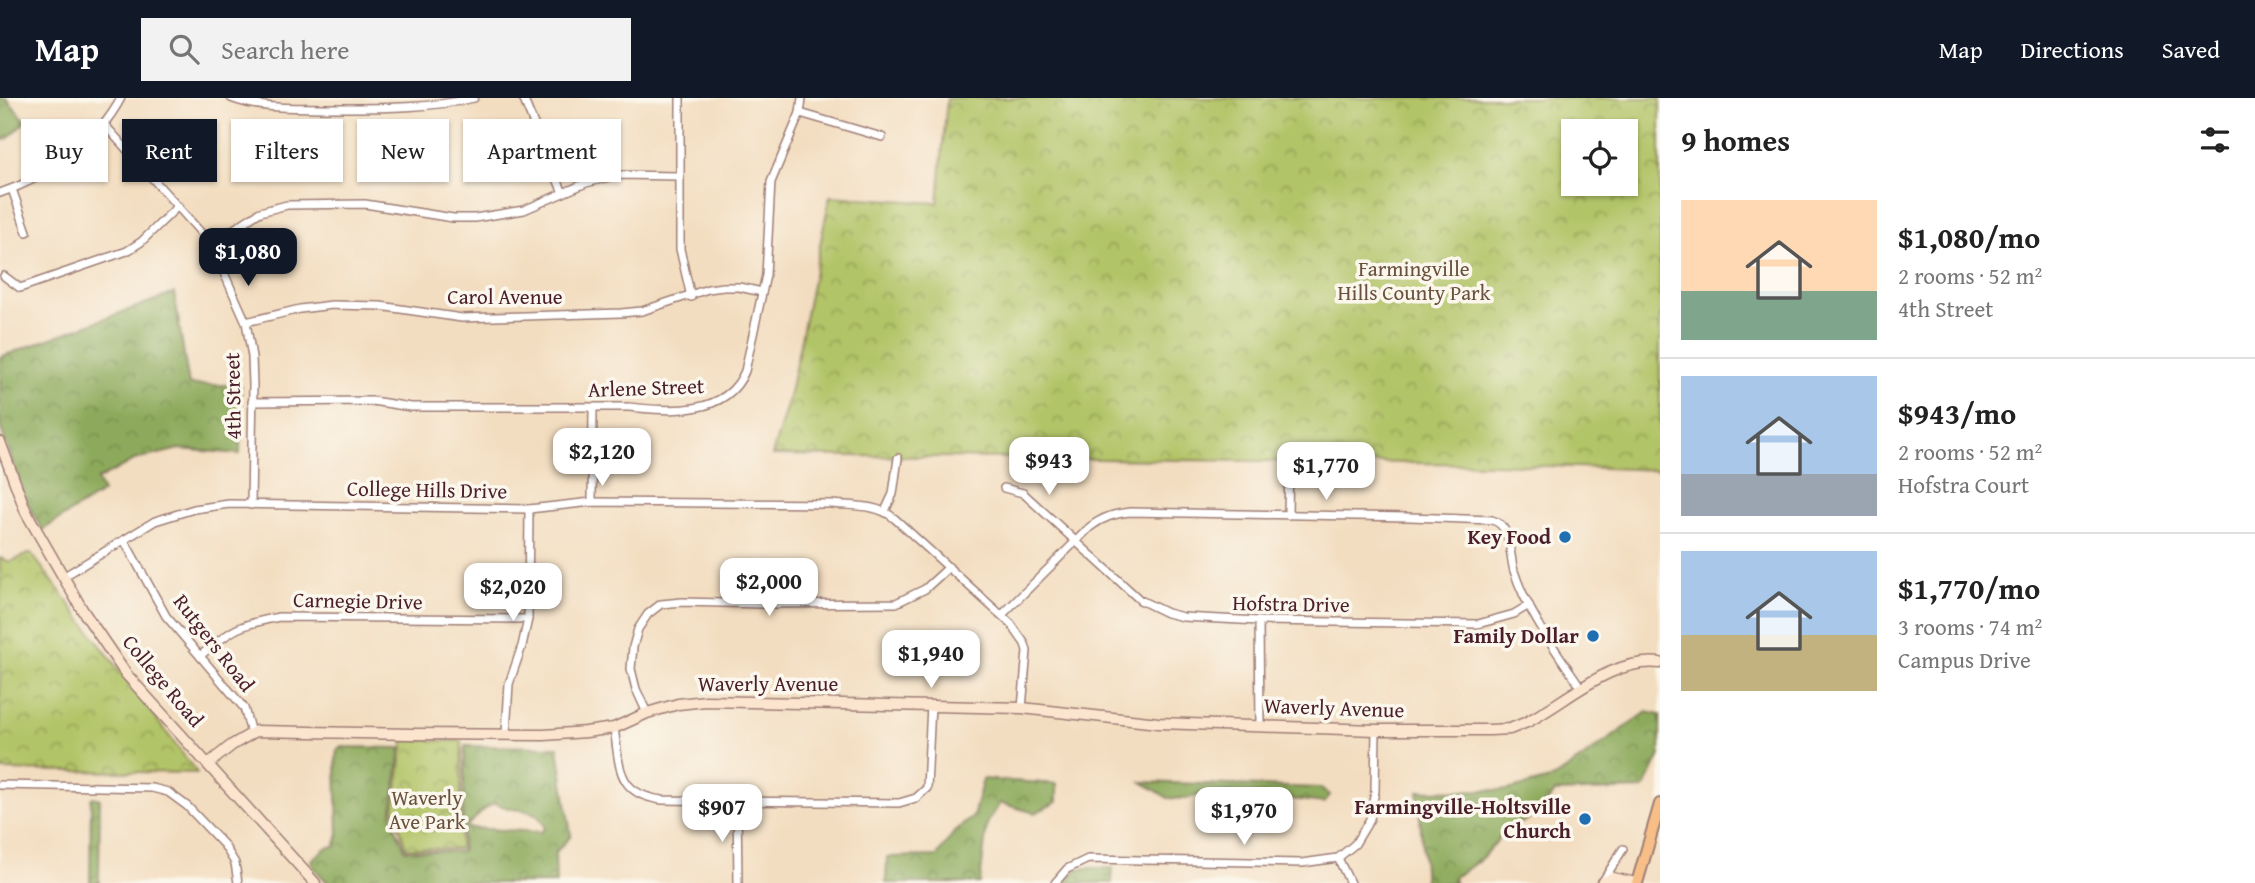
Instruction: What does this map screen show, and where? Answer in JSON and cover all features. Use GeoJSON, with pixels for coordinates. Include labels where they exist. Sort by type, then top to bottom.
{"type":"FeatureCollection","features":[{"type":"Feature","properties":{"kind":"main road"},"geometry":{"type":"LineString","coordinates":[[1636,883],[1659,806]]}},
{"type":"Feature","properties":{"kind":"street"},"geometry":{"type":"LineString","coordinates":[[107,119],[121,98]]}},
{"type":"Feature","properties":{"kind":"street"},"geometry":{"type":"LineString","coordinates":[[231,98],[275,107],[366,108],[416,106],[474,98]]}},
{"type":"Feature","properties":{"kind":"street"},"geometry":{"type":"LineString","coordinates":[[523,98],[563,193]]}},
{"type":"Feature","properties":{"kind":"street"},"geometry":{"type":"LineString","coordinates":[[680,98],[680,250],[691,297]]}},
{"type":"Feature","properties":{"kind":"street","name":"Arlene Street"},"geometry":{"type":"LineString","coordinates":[[252,402],[372,401],[411,407],[593,409],[684,408],[720,401],[740,384],[745,371],[765,275],[771,182],[800,113],[802,98]]}},
{"type":"Feature","properties":{"kind":"street"},"geometry":{"type":"LineString","coordinates":[[800,113],[882,137]]}},
{"type":"Feature","properties":{"kind":"street","name":"4th Street"},"geometry":{"type":"LineString","coordinates":[[108,128],[211,244],[246,322],[252,357],[251,505]]}},
{"type":"Feature","properties":{"kind":"street"},"geometry":{"type":"LineString","coordinates":[[211,244],[260,212],[287,205],[365,204],[453,218],[475,218],[524,210],[586,183],[618,175],[679,176]]}},
{"type":"Feature","properties":{"kind":"street"},"geometry":{"type":"LineString","coordinates":[[0,192],[26,182]]}},
{"type":"Feature","properties":{"kind":"street"},"geometry":{"type":"LineString","coordinates":[[12,189],[27,232]]}},
{"type":"Feature","properties":{"kind":"street"},"geometry":{"type":"LineString","coordinates":[[4,276],[20,288],[117,255],[141,242],[178,206]]}},
{"type":"Feature","properties":{"kind":"street","name":"Carol Avenue"},"geometry":{"type":"LineString","coordinates":[[246,322],[300,309],[332,305],[380,306],[462,318],[621,313],[642,311],[691,297],[708,289],[739,287],[762,292]]}},
{"type":"Feature","properties":{"kind":"street"},"geometry":{"type":"LineString","coordinates":[[592,502],[593,409]]}},
{"type":"Feature","properties":{"kind":"street","name":"College Road"},"geometry":{"type":"LineString","coordinates":[[0,442],[26,512],[63,577],[126,674],[315,883]]}},
{"type":"Feature","properties":{"kind":"street"},"geometry":{"type":"LineString","coordinates":[[898,458],[893,494],[885,511],[1002,615],[1019,634],[1027,652],[1022,708]]}},
{"type":"Feature","properties":{"kind":"street"},"geometry":{"type":"LineString","coordinates":[[1288,515],[1289,462]]}},
{"type":"Feature","properties":{"kind":"street","name":"Hofstra Drive"},"geometry":{"type":"LineString","coordinates":[[1004,488],[1023,493],[1140,600],[1167,614],[1259,621],[1478,624],[1514,614],[1529,605]]}},
{"type":"Feature","properties":{"kind":"street","name":"College Hills Drive"},"geometry":{"type":"LineString","coordinates":[[63,577],[155,521],[194,509],[229,505],[529,509],[592,502],[831,504],[885,511]]}},
{"type":"Feature","properties":{"kind":"street"},"geometry":{"type":"LineString","coordinates":[[506,734],[509,684],[528,619],[529,509]]}},
{"type":"Feature","properties":{"kind":"street"},"geometry":{"type":"LineString","coordinates":[[1002,615],[1075,541],[1102,518],[1121,513],[1409,517],[1500,522],[1506,529],[1515,574],[1536,620],[1582,689]]}},
{"type":"Feature","properties":{"kind":"street","name":"Rutgers Road"},"geometry":{"type":"LineString","coordinates":[[124,540],[166,616],[244,708],[251,733]]}},
{"type":"Feature","properties":{"kind":"street"},"geometry":{"type":"LineString","coordinates":[[647,713],[636,689],[631,669],[633,647],[638,629],[648,614],[661,604],[682,601],[763,604],[896,603],[925,589],[949,567]]}},
{"type":"Feature","properties":{"kind":"street","name":"Carnegie Drive"},"geometry":{"type":"LineString","coordinates":[[200,656],[239,626],[279,617],[528,619]]}},
{"type":"Feature","properties":{"kind":"street"},"geometry":{"type":"LineString","coordinates":[[1259,621],[1260,725]]}},
{"type":"Feature","properties":{"kind":"street","name":"Waverly Avenue"},"geometry":{"type":"LineString","coordinates":[[251,733],[586,733],[614,728],[647,713],[678,704],[706,701],[1022,708],[1158,723],[1376,730],[1510,729],[1540,715],[1624,665],[1660,663]]}},
{"type":"Feature","properties":{"kind":"street"},"geometry":{"type":"LineString","coordinates":[[614,728],[625,782],[635,793],[662,800],[899,803],[923,793],[929,781],[931,705]]}},
{"type":"Feature","properties":{"kind":"street"},"geometry":{"type":"LineString","coordinates":[[1055,883],[1067,869],[1088,859],[1303,863],[1338,858],[1354,844],[1370,819],[1375,791],[1376,730]]}},
{"type":"Feature","properties":{"kind":"street"},"geometry":{"type":"LineString","coordinates":[[208,764],[251,733]]}},
{"type":"Feature","properties":{"kind":"street"},"geometry":{"type":"LineString","coordinates":[[0,785],[152,788],[168,792],[187,806],[224,845],[236,863],[238,883]]}},
{"type":"Feature","properties":{"kind":"street"},"geometry":{"type":"LineString","coordinates":[[737,801],[738,883]]}},
{"type":"Feature","properties":{"kind":"street"},"geometry":{"type":"LineString","coordinates":[[1602,883],[1623,849]]}},
{"type":"Feature","properties":{"kind":"street"},"geometry":{"type":"LineString","coordinates":[[1338,858],[1350,883]]}},
{"type":"Feature","properties":{"kind":"street"},"geometry":{"type":"LineString","coordinates":[[1602,883],[1612,878],[1636,883]]}},
{"type":"Feature","properties":{"kind":"green space"},"geometry":{"type":"Polygon","coordinates":[[[0,98],[6,98],[24,119],[21,119],[21,126],[7,139],[0,141],[0,98]]]}},
{"type":"Feature","properties":{"kind":"green space","name":"Farmingville Hills County Park"},"geometry":{"type":"Polygon","coordinates":[[[947,98],[1660,98],[1660,470],[1493,464],[772,455],[789,398],[830,196],[938,203],[947,98]]]}},
{"type":"Feature","properties":{"kind":"green space"},"geometry":{"type":"Polygon","coordinates":[[[174,293],[189,385],[241,385],[240,454],[179,449],[134,460],[97,480],[103,492],[42,530],[26,500],[0,426],[0,357],[174,293]]]}},
{"type":"Feature","properties":{"kind":"green space"},"geometry":{"type":"Polygon","coordinates":[[[31,553],[197,773],[0,770],[0,558],[10,562],[31,553]]]}},
{"type":"Feature","properties":{"kind":"green space"},"geometry":{"type":"Polygon","coordinates":[[[1647,712],[1660,715],[1660,755],[1644,789],[1555,792],[1533,816],[1503,830],[1482,858],[1453,877],[1455,883],[1425,883],[1418,791],[1508,790],[1554,778],[1647,712]]]}},
{"type":"Feature","properties":{"kind":"green space","name":"Waverly Ave Park"},"geometry":{"type":"Polygon","coordinates":[[[404,740],[462,741],[460,849],[406,848],[394,809],[404,740]]]}},
{"type":"Feature","properties":{"kind":"green space"},"geometry":{"type":"Polygon","coordinates":[[[465,746],[558,747],[571,836],[555,853],[556,883],[328,883],[313,867],[311,860],[326,848],[335,846],[338,838],[337,750],[341,747],[401,748],[392,811],[393,821],[405,850],[462,852],[465,746]],[[495,803],[467,825],[468,828],[541,832],[545,828],[532,812],[510,809],[495,803]]]}},
{"type":"Feature","properties":{"kind":"green space"},"geometry":{"type":"Polygon","coordinates":[[[983,779],[1057,784],[1057,802],[1035,813],[1000,803],[987,824],[980,883],[886,883],[887,857],[937,856],[955,831],[973,817],[983,779]]]}},
{"type":"Feature","properties":{"kind":"green space"},"geometry":{"type":"Polygon","coordinates":[[[1142,782],[1321,788],[1330,795],[1324,803],[1258,795],[1202,794],[1186,799],[1168,798],[1142,782]]]}},
{"type":"Feature","properties":{"kind":"green space"},"geometry":{"type":"Polygon","coordinates":[[[93,797],[100,799],[99,883],[90,883],[93,797]]]}},
{"type":"Feature","properties":{"kind":"green space"},"geometry":{"type":"Polygon","coordinates":[[[1113,868],[1112,883],[1064,883],[1077,869],[1113,868]]]}},
{"type":"Feature","properties":{"kind":"place","name":"Key Food"},"geometry":{"type":"Point","coordinates":[1565,537]}},
{"type":"Feature","properties":{"kind":"place","name":"Family Dollar"},"geometry":{"type":"Point","coordinates":[1593,636]}},
{"type":"Feature","properties":{"kind":"place","name":"Farmingville-Holtsville Church"},"geometry":{"type":"Point","coordinates":[1585,819]}}]}
